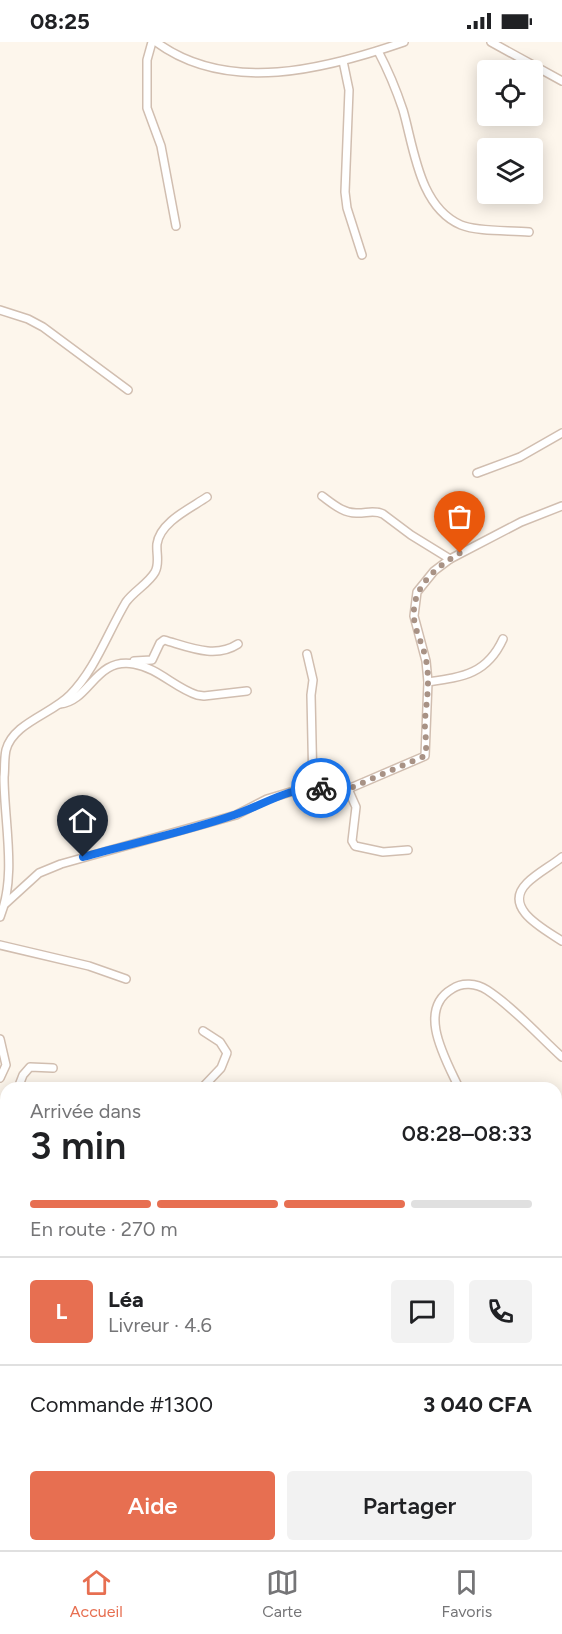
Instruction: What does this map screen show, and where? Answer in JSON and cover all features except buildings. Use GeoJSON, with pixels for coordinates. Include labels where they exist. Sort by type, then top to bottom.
{"type":"FeatureCollection","features":[{"type":"Feature","properties":{"kind":"street"},"geometry":{"type":"LineString","coordinates":[[176,226],[161,147],[147,108],[147,60],[154,42],[193,63],[237,72],[279,71],[343,61],[404,42]]}},
{"type":"Feature","properties":{"kind":"street"},"geometry":{"type":"LineString","coordinates":[[491,42],[562,81]]}},
{"type":"Feature","properties":{"kind":"street"},"geometry":{"type":"LineString","coordinates":[[383,47],[425,188],[438,207],[454,222],[468,228],[529,232]]}},
{"type":"Feature","properties":{"kind":"street"},"geometry":{"type":"LineString","coordinates":[[343,61],[349,90],[345,192],[362,255]]}},
{"type":"Feature","properties":{"kind":"street"},"geometry":{"type":"LineString","coordinates":[[0,310],[28,319],[43,327],[128,390]]}},
{"type":"Feature","properties":{"kind":"street"},"geometry":{"type":"LineString","coordinates":[[477,473],[520,458],[562,433]]}},
{"type":"Feature","properties":{"kind":"street"},"geometry":{"type":"LineString","coordinates":[[322,496],[349,512],[383,514],[411,535],[450,559]]}},
{"type":"Feature","properties":{"kind":"street"},"geometry":{"type":"LineString","coordinates":[[0,917],[5,904],[8,852],[4,790],[5,752],[11,738],[60,704],[83,680],[132,592],[154,574],[158,562],[157,544],[162,532],[176,518],[207,497]]}},
{"type":"Feature","properties":{"kind":"street"},"geometry":{"type":"LineString","coordinates":[[5,904],[47,868],[236,815],[267,799],[297,790],[348,789],[425,756],[428,682],[426,661],[415,625],[414,608],[417,592],[422,584],[450,559],[521,522],[562,506]]}},
{"type":"Feature","properties":{"kind":"street"},"geometry":{"type":"LineString","coordinates":[[428,682],[464,676],[477,670],[496,653],[503,639]]}},
{"type":"Feature","properties":{"kind":"street"},"geometry":{"type":"LineString","coordinates":[[133,664],[135,661],[152,660],[160,643],[164,640],[198,650],[217,652],[238,644]]}},
{"type":"Feature","properties":{"kind":"street"},"geometry":{"type":"LineString","coordinates":[[308,654],[313,680],[311,695],[314,788]]}},
{"type":"Feature","properties":{"kind":"street"},"geometry":{"type":"LineString","coordinates":[[60,704],[69,703],[76,698],[96,676],[105,670],[123,664],[133,664],[155,671],[197,695],[247,691]]}},
{"type":"Feature","properties":{"kind":"street"},"geometry":{"type":"LineString","coordinates":[[348,789],[356,807],[352,841],[356,846],[383,852],[408,850]]}},
{"type":"Feature","properties":{"kind":"street"},"geometry":{"type":"LineString","coordinates":[[562,857],[526,884],[521,891],[519,901],[526,916],[562,941]]}},
{"type":"Feature","properties":{"kind":"street"},"geometry":{"type":"LineString","coordinates":[[0,945],[89,966],[126,979]]}},
{"type":"Feature","properties":{"kind":"street"},"geometry":{"type":"LineString","coordinates":[[456,1082],[435,1031],[434,1018],[438,1004],[446,992],[456,986],[468,984],[486,989],[562,1057]]}},
{"type":"Feature","properties":{"kind":"street"},"geometry":{"type":"LineString","coordinates":[[203,1031],[220,1042],[227,1053],[221,1068],[208,1082]]}},
{"type":"Feature","properties":{"kind":"street"},"geometry":{"type":"LineString","coordinates":[[0,1039],[6,1065],[0,1078]]}},
{"type":"Feature","properties":{"kind":"street"},"geometry":{"type":"LineString","coordinates":[[20,1082],[30,1067],[53,1068]]}},
{"type":"Feature","properties":{"kind":"way so far"},"geometry":{"type":"LineString","coordinates":[[321,788],[348,789],[425,756],[428,682],[426,661],[415,625],[414,608],[417,592],[422,584],[434,571],[460,553]]}},
{"type":"Feature","properties":{"kind":"route"},"geometry":{"type":"LineString","coordinates":[[83,857],[236,815],[267,799],[297,790],[321,788]]}}]}
